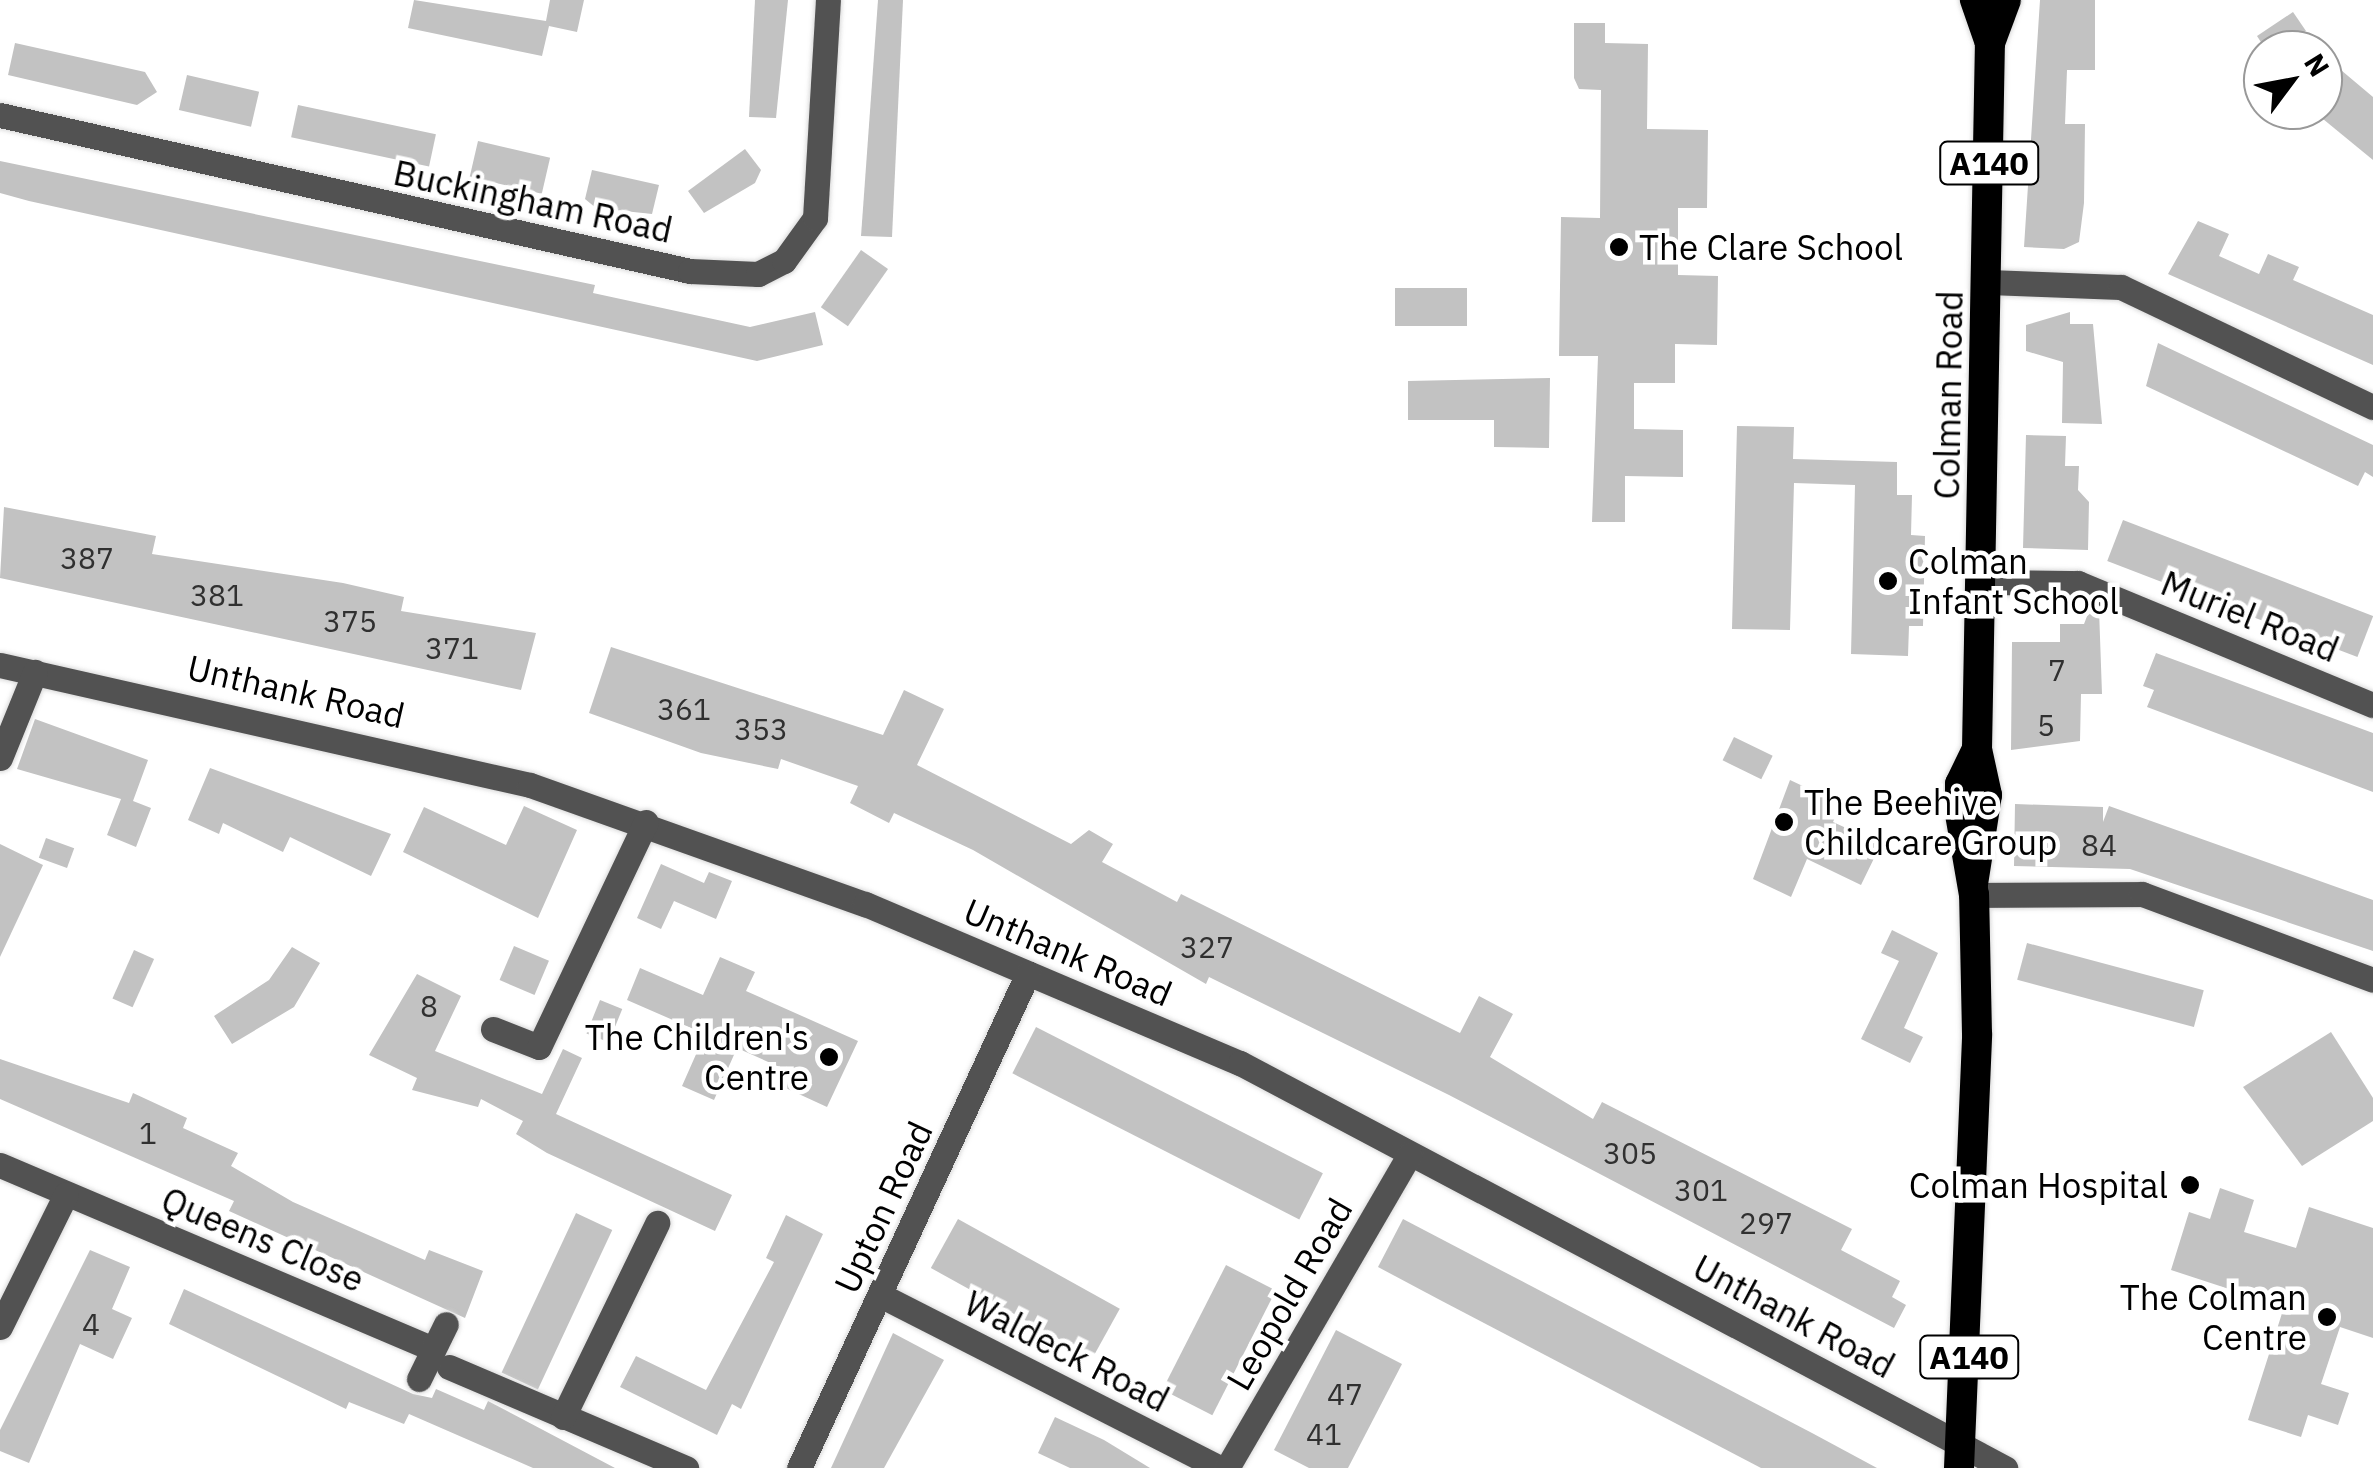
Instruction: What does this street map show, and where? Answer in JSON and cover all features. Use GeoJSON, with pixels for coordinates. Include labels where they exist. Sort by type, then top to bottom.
{"type":"FeatureCollection","features":[{"type":"Feature","properties":{"kind":"highway","name":"Colman Road"},"geometry":{"type":"LineString","coordinates":[[1960,1458],[1973,890],[1986,836],[1978,749],[1990,44],[1975,0]]}},
{"type":"Feature","properties":{"kind":"highway","name":"Colman Road"},"geometry":{"type":"LineString","coordinates":[[1990,44],[2006,0]]}},
{"type":"Feature","properties":{"kind":"street","name":"Buckingham Road"},"geometry":{"type":"LineString","coordinates":[[0,115],[690,271],[758,274],[784,262],[816,218],[828,0]]}},
{"type":"Feature","properties":{"kind":"street"},"geometry":{"type":"LineString","coordinates":[[1988,282],[2121,287],[2373,407]]}},
{"type":"Feature","properties":{"kind":"street","name":"Muriel Road"},"geometry":{"type":"LineString","coordinates":[[1982,582],[2078,584],[2373,705]]}},
{"type":"Feature","properties":{"kind":"street","name":"Unthank Road"},"geometry":{"type":"LineString","coordinates":[[0,666],[412,753],[646,822],[1028,973],[1240,1063],[1960,1458],[2006,1468]]}},
{"type":"Feature","properties":{"kind":"street"},"geometry":{"type":"LineString","coordinates":[[0,758],[36,672]]}},
{"type":"Feature","properties":{"kind":"street"},"geometry":{"type":"LineString","coordinates":[[494,1029],[539,1047],[646,822]]}},
{"type":"Feature","properties":{"kind":"street"},"geometry":{"type":"LineString","coordinates":[[1973,890],[2142,894],[2373,980]]}},
{"type":"Feature","properties":{"kind":"street","name":"Upton Road"},"geometry":{"type":"LineString","coordinates":[[799,1468],[882,1296],[1028,973]]}},
{"type":"Feature","properties":{"kind":"street","name":"Leopold Road"},"geometry":{"type":"LineString","coordinates":[[1224,1468],[1410,1154]]}},
{"type":"Feature","properties":{"kind":"street","name":"Queens Close"},"geometry":{"type":"LineString","coordinates":[[0,1165],[441,1358],[563,1417],[686,1468]]}},
{"type":"Feature","properties":{"kind":"street"},"geometry":{"type":"LineString","coordinates":[[0,1327],[66,1194]]}},
{"type":"Feature","properties":{"kind":"street"},"geometry":{"type":"LineString","coordinates":[[563,1417],[657,1223]]}},
{"type":"Feature","properties":{"kind":"street","name":"Waldeck Road"},"geometry":{"type":"LineString","coordinates":[[882,1296],[1224,1468]]}},
{"type":"Feature","properties":{"kind":"street"},"geometry":{"type":"LineString","coordinates":[[419,1379],[441,1358],[446,1324]]}},
{"type":"Feature","properties":{"kind":"building"},"geometry":{"type":"Polygon","coordinates":[[[414,0],[546,21],[550,0],[584,0],[577,32],[549,26],[542,56],[408,28],[414,0]]]}},
{"type":"Feature","properties":{"kind":"building"},"geometry":{"type":"Polygon","coordinates":[[[755,0],[788,0],[776,118],[749,117],[755,0]]]}},
{"type":"Feature","properties":{"kind":"building"},"geometry":{"type":"Polygon","coordinates":[[[878,0],[903,0],[892,237],[861,236],[878,0]]]}},
{"type":"Feature","properties":{"kind":"building"},"geometry":{"type":"Polygon","coordinates":[[[2040,0],[2095,0],[2095,70],[2067,70],[2065,124],[2085,124],[2084,203],[2079,242],[2064,249],[2024,247],[2040,0]]]}},
{"type":"Feature","properties":{"kind":"building"},"geometry":{"type":"Polygon","coordinates":[[[2293,12],[2305,30],[2266,30],[2293,12]]]}},
{"type":"Feature","properties":{"kind":"building","name":"The Clare School"},"geometry":{"type":"Polygon","coordinates":[[[1574,23],[1605,23],[1605,43],[1648,44],[1647,129],[1708,130],[1707,208],[1678,208],[1678,275],[1718,276],[1717,345],[1675,344],[1675,383],[1634,383],[1634,429],[1683,430],[1683,477],[1625,476],[1625,522],[1592,522],[1598,356],[1559,356],[1561,217],[1600,218],[1601,90],[1579,89],[1574,78],[1574,23]]]}},
{"type":"Feature","properties":{"kind":"building"},"geometry":{"type":"Polygon","coordinates":[[[15,43],[145,72],[157,92],[137,105],[8,75],[15,43]]]}},
{"type":"Feature","properties":{"kind":"building"},"geometry":{"type":"Polygon","coordinates":[[[2343,72],[2373,97],[2373,160],[2336,130],[2343,130],[2343,72]]]}},
{"type":"Feature","properties":{"kind":"building"},"geometry":{"type":"Polygon","coordinates":[[[187,75],[259,92],[251,127],[179,110],[187,75]]]}},
{"type":"Feature","properties":{"kind":"building"},"geometry":{"type":"Polygon","coordinates":[[[298,105],[436,134],[429,167],[291,137],[298,105]]]}},
{"type":"Feature","properties":{"kind":"building"},"geometry":{"type":"Polygon","coordinates":[[[478,141],[550,158],[542,194],[470,177],[478,141]]]}},
{"type":"Feature","properties":{"kind":"building"},"geometry":{"type":"Polygon","coordinates":[[[745,149],[761,170],[755,183],[704,213],[688,191],[745,149]]]}},
{"type":"Feature","properties":{"kind":"building"},"geometry":{"type":"Polygon","coordinates":[[[0,161],[595,285],[593,293],[750,327],[815,312],[823,345],[757,361],[29,201],[0,193],[0,161]]]}},
{"type":"Feature","properties":{"kind":"building"},"geometry":{"type":"Polygon","coordinates":[[[592,170],[659,185],[652,214],[596,208],[585,199],[592,170]]]}},
{"type":"Feature","properties":{"kind":"building"},"geometry":{"type":"Polygon","coordinates":[[[2198,221],[2229,234],[2219,256],[2259,274],[2268,254],[2299,267],[2293,280],[2373,315],[2373,365],[2168,274],[2198,221]]]}},
{"type":"Feature","properties":{"kind":"building"},"geometry":{"type":"Polygon","coordinates":[[[861,250],[888,269],[848,326],[821,307],[861,250]]]}},
{"type":"Feature","properties":{"kind":"building"},"geometry":{"type":"Polygon","coordinates":[[[1395,288],[1467,288],[1467,326],[1395,326],[1395,288]]]}},
{"type":"Feature","properties":{"kind":"building"},"geometry":{"type":"Polygon","coordinates":[[[2070,312],[2070,324],[2093,324],[2102,424],[2062,423],[2063,362],[2026,351],[2026,325],[2070,312]]]}},
{"type":"Feature","properties":{"kind":"building"},"geometry":{"type":"Polygon","coordinates":[[[2158,343],[2373,445],[2373,477],[2365,472],[2358,486],[2146,386],[2158,343]]]}},
{"type":"Feature","properties":{"kind":"building"},"geometry":{"type":"Polygon","coordinates":[[[1550,378],[1549,448],[1494,447],[1494,420],[1408,420],[1408,381],[1550,378]]]}},
{"type":"Feature","properties":{"kind":"building","name":"Colman Infant School"},"geometry":{"type":"Polygon","coordinates":[[[1737,426],[1794,427],[1793,459],[1897,462],[1897,495],[1912,495],[1911,535],[1925,536],[1923,626],[1909,626],[1908,656],[1851,654],[1855,485],[1794,483],[1790,630],[1732,629],[1737,426]]]}},
{"type":"Feature","properties":{"kind":"building"},"geometry":{"type":"Polygon","coordinates":[[[2026,435],[2066,436],[2065,466],[2079,466],[2078,490],[2089,502],[2088,550],[2023,548],[2026,435]]]}},
{"type":"Feature","properties":{"kind":"building"},"geometry":{"type":"Polygon","coordinates":[[[4,507],[156,536],[152,554],[343,583],[404,597],[401,611],[536,633],[521,690],[0,578],[4,507]]]}},
{"type":"Feature","properties":{"kind":"building"},"geometry":{"type":"Polygon","coordinates":[[[2123,520],[2373,616],[2357,657],[2107,561],[2123,520]]]}},
{"type":"Feature","properties":{"kind":"building"},"geometry":{"type":"Polygon","coordinates":[[[2091,606],[2099,609],[2102,694],[2081,694],[2080,741],[2011,750],[2012,642],[2060,642],[2060,624],[2084,624],[2091,606]]]}},
{"type":"Feature","properties":{"kind":"building"},"geometry":{"type":"Polygon","coordinates":[[[611,647],[883,735],[904,690],[944,709],[917,765],[1071,844],[1089,830],[1113,844],[1102,862],[1177,902],[1181,894],[1460,1033],[1479,996],[1513,1014],[1490,1057],[1593,1119],[1602,1102],[1852,1229],[1841,1250],[1900,1281],[1892,1297],[1906,1305],[1894,1328],[1449,1095],[1209,977],[1206,984],[973,850],[894,813],[889,823],[850,803],[858,786],[781,759],[778,769],[701,753],[589,713],[611,647]]]}},
{"type":"Feature","properties":{"kind":"building"},"geometry":{"type":"Polygon","coordinates":[[[2156,653],[2373,733],[2373,792],[2147,707],[2154,690],[2143,686],[2156,653]]]}},
{"type":"Feature","properties":{"kind":"building"},"geometry":{"type":"Polygon","coordinates":[[[35,719],[148,760],[133,801],[151,808],[136,847],[107,835],[121,799],[17,769],[35,719]]]}},
{"type":"Feature","properties":{"kind":"building"},"geometry":{"type":"Polygon","coordinates":[[[1734,737],[1773,756],[1761,779],[1723,760],[1734,737]]]}},
{"type":"Feature","properties":{"kind":"building"},"geometry":{"type":"Polygon","coordinates":[[[210,768],[391,834],[371,876],[290,837],[283,852],[223,823],[219,834],[188,820],[210,768]]]}},
{"type":"Feature","properties":{"kind":"building"},"geometry":{"type":"Polygon","coordinates":[[[1790,780],[1841,804],[1833,822],[1881,844],[1861,885],[1807,859],[1791,897],[1753,879],[1790,780]]]}},
{"type":"Feature","properties":{"kind":"building"},"geometry":{"type":"Polygon","coordinates":[[[2015,804],[2103,807],[2103,822],[2109,806],[2373,900],[2373,951],[2130,869],[2014,866],[2015,804]]]}},
{"type":"Feature","properties":{"kind":"building"},"geometry":{"type":"Polygon","coordinates":[[[524,806],[577,830],[538,918],[403,852],[424,807],[506,845],[524,806]]]}},
{"type":"Feature","properties":{"kind":"building"},"geometry":{"type":"Polygon","coordinates":[[[46,838],[74,848],[67,868],[39,858],[46,838]]]}},
{"type":"Feature","properties":{"kind":"building"},"geometry":{"type":"Polygon","coordinates":[[[0,844],[43,865],[0,957],[0,844]]]}},
{"type":"Feature","properties":{"kind":"building"},"geometry":{"type":"Polygon","coordinates":[[[661,864],[704,883],[709,872],[732,881],[716,919],[674,901],[661,929],[637,918],[661,864]]]}},
{"type":"Feature","properties":{"kind":"building"},"geometry":{"type":"Polygon","coordinates":[[[1892,930],[1938,953],[1904,1028],[1923,1037],[1910,1063],[1861,1039],[1899,961],[1881,953],[1892,930]]]}},
{"type":"Feature","properties":{"kind":"building"},"geometry":{"type":"Polygon","coordinates":[[[2027,943],[2204,990],[2194,1027],[2017,980],[2027,943]]]}},
{"type":"Feature","properties":{"kind":"building"},"geometry":{"type":"Polygon","coordinates":[[[514,946],[549,961],[535,995],[500,980],[514,946]]]}},
{"type":"Feature","properties":{"kind":"building"},"geometry":{"type":"Polygon","coordinates":[[[292,947],[320,963],[294,1007],[232,1044],[214,1016],[269,980],[292,947]]]}},
{"type":"Feature","properties":{"kind":"building"},"geometry":{"type":"Polygon","coordinates":[[[134,950],[154,959],[133,1007],[112,998],[134,950]]]}},
{"type":"Feature","properties":{"kind":"building"},"geometry":{"type":"Polygon","coordinates":[[[720,957],[755,972],[746,991],[858,1041],[827,1107],[777,1084],[784,1069],[737,1048],[714,1100],[682,1086],[705,1034],[627,1000],[640,968],[703,995],[720,957]]]}},
{"type":"Feature","properties":{"kind":"building"},"geometry":{"type":"Polygon","coordinates":[[[417,974],[461,996],[435,1051],[542,1094],[563,1049],[582,1058],[556,1114],[732,1195],[715,1231],[547,1153],[516,1134],[523,1121],[481,1099],[478,1107],[412,1090],[417,1078],[369,1055],[417,974]]]}},
{"type":"Feature","properties":{"kind":"building"},"geometry":{"type":"Polygon","coordinates":[[[600,1000],[622,1009],[609,1042],[587,1033],[600,1000]]]}},
{"type":"Feature","properties":{"kind":"building"},"geometry":{"type":"Polygon","coordinates":[[[1036,1027],[1323,1173],[1299,1220],[1012,1073],[1036,1027]]]}},
{"type":"Feature","properties":{"kind":"building"},"geometry":{"type":"Polygon","coordinates":[[[2331,1032],[2373,1098],[2373,1121],[2302,1166],[2243,1087],[2331,1032]]]}},
{"type":"Feature","properties":{"kind":"building"},"geometry":{"type":"Polygon","coordinates":[[[0,1059],[129,1103],[133,1093],[187,1118],[183,1128],[238,1153],[231,1166],[293,1202],[425,1260],[429,1250],[483,1271],[465,1318],[229,1211],[234,1201],[0,1099],[0,1059]]]}},
{"type":"Feature","properties":{"kind":"building","name":"The Colman Centre"},"geometry":{"type":"Polygon","coordinates":[[[2220,1188],[2254,1200],[2244,1232],[2296,1248],[2309,1207],[2373,1228],[2373,1338],[2340,1327],[2321,1384],[2349,1393],[2338,1425],[2308,1415],[2301,1437],[2248,1420],[2284,1307],[2171,1270],[2189,1212],[2210,1219],[2220,1188]]]}},
{"type":"Feature","properties":{"kind":"building"},"geometry":{"type":"Polygon","coordinates":[[[576,1213],[612,1230],[538,1389],[502,1373],[576,1213]]]}},
{"type":"Feature","properties":{"kind":"building"},"geometry":{"type":"Polygon","coordinates":[[[786,1215],[823,1234],[741,1409],[732,1404],[717,1435],[620,1387],[636,1356],[706,1390],[774,1262],[766,1258],[786,1215]]]}},
{"type":"Feature","properties":{"kind":"building"},"geometry":{"type":"Polygon","coordinates":[[[958,1219],[1120,1309],[1093,1358],[931,1268],[958,1219]]]}},
{"type":"Feature","properties":{"kind":"building"},"geometry":{"type":"Polygon","coordinates":[[[1403,1219],[1877,1468],[1761,1468],[1440,1300],[1378,1267],[1403,1219]]]}},
{"type":"Feature","properties":{"kind":"building"},"geometry":{"type":"Polygon","coordinates":[[[90,1250],[130,1267],[112,1309],[132,1318],[113,1359],[80,1344],[29,1463],[0,1451],[0,1430],[90,1250]]]}},
{"type":"Feature","properties":{"kind":"building"},"geometry":{"type":"Polygon","coordinates":[[[1226,1265],[1276,1290],[1212,1415],[1162,1390],[1226,1265]]]}},
{"type":"Feature","properties":{"kind":"building"},"geometry":{"type":"Polygon","coordinates":[[[184,1289],[413,1394],[432,1398],[436,1389],[484,1410],[488,1401],[615,1468],[533,1468],[409,1414],[404,1424],[349,1402],[346,1409],[169,1324],[184,1289]]]}},
{"type":"Feature","properties":{"kind":"building"},"geometry":{"type":"Polygon","coordinates":[[[1336,1330],[1402,1364],[1348,1468],[1309,1468],[1274,1450],[1336,1330]]]}},
{"type":"Feature","properties":{"kind":"building"},"geometry":{"type":"Polygon","coordinates":[[[893,1333],[944,1360],[884,1468],[831,1468],[893,1333]]]}},
{"type":"Feature","properties":{"kind":"building"},"geometry":{"type":"Polygon","coordinates":[[[1055,1417],[1150,1468],[1070,1468],[1038,1453],[1055,1417]]]}},
{"type":"Feature","properties":{"kind":"place","name":"The Clare School"},"geometry":{"type":"Point","coordinates":[1619,247]}},
{"type":"Feature","properties":{"kind":"place","name":"Colman Infant School"},"geometry":{"type":"Point","coordinates":[1888,581]}},
{"type":"Feature","properties":{"kind":"place","name":"The Beehive Childcare Group"},"geometry":{"type":"Point","coordinates":[1784,822]}},
{"type":"Feature","properties":{"kind":"place","name":"The Children's Centre"},"geometry":{"type":"Point","coordinates":[829,1057]}},
{"type":"Feature","properties":{"kind":"place","name":"Colman Hospital"},"geometry":{"type":"Point","coordinates":[2190,1185]}},
{"type":"Feature","properties":{"kind":"place","name":"The Colman Centre"},"geometry":{"type":"Point","coordinates":[2327,1317]}}]}
